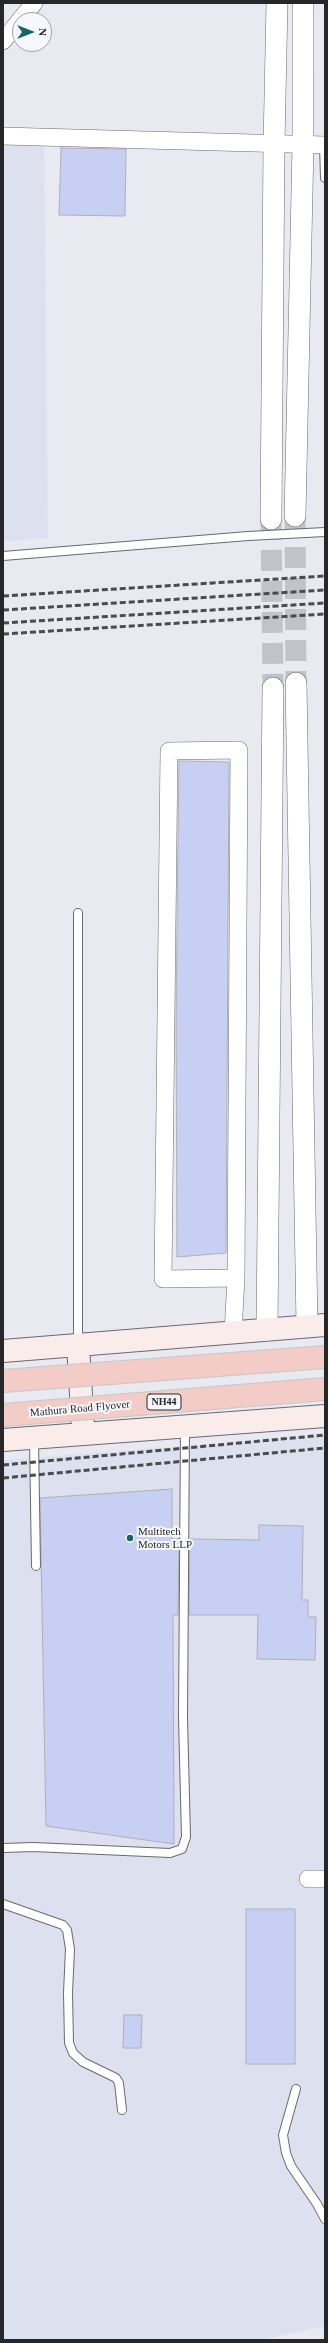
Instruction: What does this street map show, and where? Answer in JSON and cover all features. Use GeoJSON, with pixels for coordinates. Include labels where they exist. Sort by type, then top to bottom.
{"type":"FeatureCollection","features":[{"type":"Feature","properties":{"kind":"highway"},"geometry":{"type":"LineString","coordinates":[[3,1381],[325,1357]]}},
{"type":"Feature","properties":{"kind":"highway","name":"Mathura Road Flyover"},"geometry":{"type":"LineString","coordinates":[[3,1415],[325,1389]]}},
{"type":"Feature","properties":{"kind":"main road"},"geometry":{"type":"LineString","coordinates":[[3,1351],[316,1325]]}},
{"type":"Feature","properties":{"kind":"main road"},"geometry":{"type":"LineString","coordinates":[[78,1345],[83,1434]]}},
{"type":"Feature","properties":{"kind":"main road"},"geometry":{"type":"LineString","coordinates":[[3,1440],[325,1416]]}},
{"type":"Feature","properties":{"kind":"street"},"geometry":{"type":"LineString","coordinates":[[3,41],[34,3]]}},
{"type":"Feature","properties":{"kind":"street"},"geometry":{"type":"LineString","coordinates":[[271,519],[274,144],[277,3]]}},
{"type":"Feature","properties":{"kind":"street"},"geometry":{"type":"LineString","coordinates":[[295,516],[303,145],[303,3]]}},
{"type":"Feature","properties":{"kind":"street"},"geometry":{"type":"LineString","coordinates":[[3,136],[325,145]]}},
{"type":"Feature","properties":{"kind":"street"},"geometry":{"type":"LineString","coordinates":[[296,683],[316,1325]]}},
{"type":"Feature","properties":{"kind":"street"},"geometry":{"type":"LineString","coordinates":[[267,1330],[273,688]]}},
{"type":"Feature","properties":{"kind":"street"},"geometry":{"type":"LineString","coordinates":[[233,1333],[236,1278],[239,750],[169,751],[163,1279],[236,1278]]}},
{"type":"Feature","properties":{"kind":"street"},"geometry":{"type":"LineString","coordinates":[[308,1879],[325,1879]]}},
{"type":"Feature","properties":{"kind":"lane"},"geometry":{"type":"LineString","coordinates":[[325,145],[325,178]]}},
{"type":"Feature","properties":{"kind":"lane"},"geometry":{"type":"LineString","coordinates":[[3,556],[248,536],[325,532]]}},
{"type":"Feature","properties":{"kind":"lane"},"geometry":{"type":"LineString","coordinates":[[78,913],[78,1345]]}},
{"type":"Feature","properties":{"kind":"lane"},"geometry":{"type":"LineString","coordinates":[[3,1848],[33,1847],[170,1853],[182,1849],[186,1837],[183,1718],[185,1427]]}},
{"type":"Feature","properties":{"kind":"lane"},"geometry":{"type":"LineString","coordinates":[[34,1438],[36,1566]]}},
{"type":"Feature","properties":{"kind":"lane"},"geometry":{"type":"LineString","coordinates":[[3,1904],[62,1925],[67,1930],[70,1949],[68,1993],[69,2044],[74,2053],[83,2062],[111,2074],[116,2078],[119,2083],[122,2110]]}},
{"type":"Feature","properties":{"kind":"lane"},"geometry":{"type":"LineString","coordinates":[[296,2089],[284,2135],[286,2153],[291,2166],[317,2204],[325,2219]]}},
{"type":"Feature","properties":{"kind":"shaded area"},"geometry":{"type":"Polygon","coordinates":[[[44,141],[48,538],[3,541],[3,142],[44,141]]]}},
{"type":"Feature","properties":{"kind":"shaded area"},"geometry":{"type":"Polygon","coordinates":[[[325,1435],[325,2326],[260,2340],[3,2340],[3,1460],[325,1435]]]}},
{"type":"Feature","properties":{"kind":"building"},"geometry":{"type":"Polygon","coordinates":[[[61,148],[126,149],[125,216],[59,215],[61,148]]]}},
{"type":"Feature","properties":{"kind":"building"},"geometry":{"type":"Polygon","coordinates":[[[179,761],[229,762],[226,1253],[177,1257],[176,1016],[179,761]]]}},
{"type":"Feature","properties":{"kind":"building"},"geometry":{"type":"Polygon","coordinates":[[[172,1489],[172,1539],[179,1539],[178,1615],[173,1615],[174,1844],[46,1826],[40,1498],[172,1489]]]}},
{"type":"Feature","properties":{"kind":"building"},"geometry":{"type":"Polygon","coordinates":[[[259,1525],[303,1526],[302,1600],[308,1600],[308,1617],[316,1617],[315,1660],[257,1659],[258,1615],[189,1615],[190,1539],[259,1540],[259,1525]]]}},
{"type":"Feature","properties":{"kind":"building"},"geometry":{"type":"Polygon","coordinates":[[[246,1909],[295,1909],[295,2064],[246,2064],[246,1909]]]}},
{"type":"Feature","properties":{"kind":"building"},"geometry":{"type":"Polygon","coordinates":[[[124,2015],[142,2015],[141,2048],[123,2048],[124,2015]]]}},
{"type":"Feature","properties":{"kind":"tunnel"},"geometry":{"type":"LineString","coordinates":[[295,516],[296,683]]}},
{"type":"Feature","properties":{"kind":"tunnel"},"geometry":{"type":"LineString","coordinates":[[271,519],[273,688]]}},
{"type":"Feature","properties":{"kind":"railway"},"geometry":{"type":"LineString","coordinates":[[3,596],[325,576]]}},
{"type":"Feature","properties":{"kind":"railway"},"geometry":{"type":"LineString","coordinates":[[3,610],[325,590]]}},
{"type":"Feature","properties":{"kind":"railway"},"geometry":{"type":"LineString","coordinates":[[3,623],[325,603]]}},
{"type":"Feature","properties":{"kind":"railway"},"geometry":{"type":"LineString","coordinates":[[3,634],[325,614]]}},
{"type":"Feature","properties":{"kind":"railway"},"geometry":{"type":"LineString","coordinates":[[3,1465],[325,1435]]}},
{"type":"Feature","properties":{"kind":"railway"},"geometry":{"type":"LineString","coordinates":[[3,1478],[325,1448]]}},
{"type":"Feature","properties":{"kind":"place","name":"Multitech Motors LLP"},"geometry":{"type":"Point","coordinates":[130,1538]}}]}
